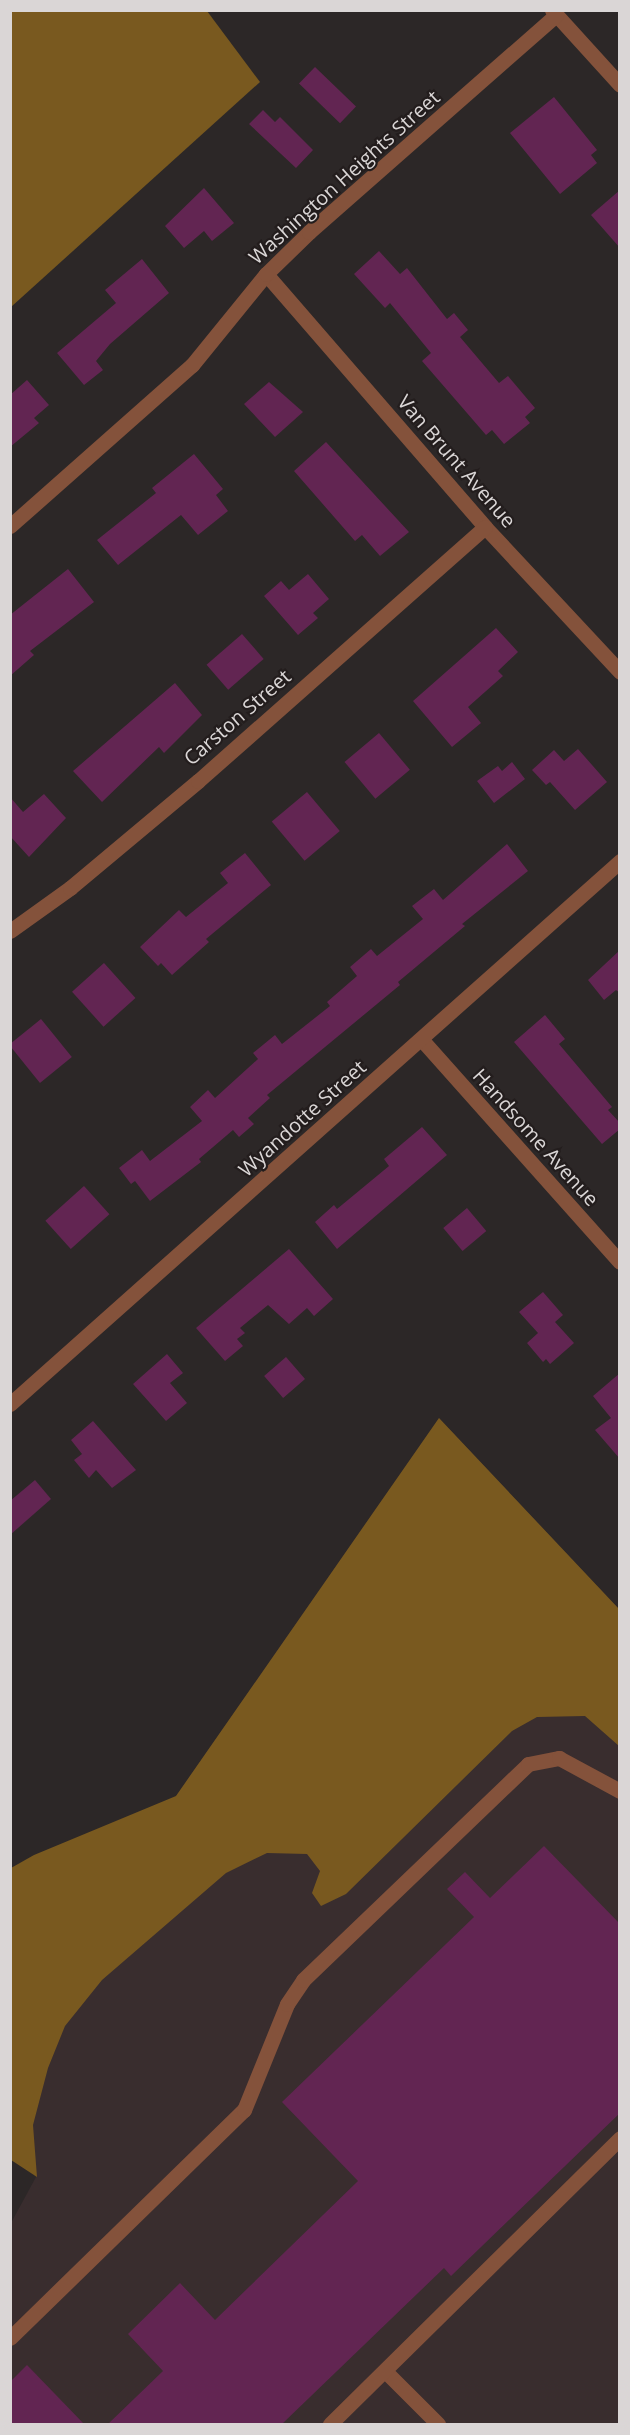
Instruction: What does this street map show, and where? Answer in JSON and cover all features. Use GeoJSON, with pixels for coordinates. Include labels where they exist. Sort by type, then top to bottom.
{"type":"FeatureCollection","features":[{"type":"Feature","properties":{"kind":"street"},"geometry":{"type":"LineString","coordinates":[[554,13],[620,85]]}},
{"type":"Feature","properties":{"kind":"street","name":"Washington Heights Street"},"geometry":{"type":"LineString","coordinates":[[10,526],[192,365],[266,274],[554,13]]}},
{"type":"Feature","properties":{"kind":"street","name":"Van Brunt Avenue"},"geometry":{"type":"LineString","coordinates":[[266,274],[485,526],[620,672]]}},
{"type":"Feature","properties":{"kind":"street","name":"Carston Street"},"geometry":{"type":"LineString","coordinates":[[10,932],[70,888],[198,781],[485,526]]}},
{"type":"Feature","properties":{"kind":"street","name":"Wyandotte Street"},"geometry":{"type":"LineString","coordinates":[[10,1404],[422,1040],[620,861]]}},
{"type":"Feature","properties":{"kind":"street","name":"Handsome Avenue"},"geometry":{"type":"LineString","coordinates":[[422,1040],[620,1262]]}},
{"type":"Feature","properties":{"kind":"street"},"geometry":{"type":"LineString","coordinates":[[10,2338],[244,2110],[287,2004],[303,1980],[528,1764],[559,1758],[620,1791]]}},
{"type":"Feature","properties":{"kind":"street"},"geometry":{"type":"LineString","coordinates":[[330,2424],[620,2138]]}},
{"type":"Feature","properties":{"kind":"street"},"geometry":{"type":"LineString","coordinates":[[385,2371],[438,2424]]}},
{"type":"Feature","properties":{"kind":"shaded area"},"geometry":{"type":"Polygon","coordinates":[[[11,10],[207,11],[260,82],[11,307],[11,10]]]}},
{"type":"Feature","properties":{"kind":"shaded area"},"geometry":{"type":"Polygon","coordinates":[[[439,1418],[619,1609],[619,2424],[11,2424],[11,2223],[36,2177],[11,2149],[11,1964],[176,1796],[439,1418]]]}},
{"type":"Feature","properties":{"kind":"shaded area"},"geometry":{"type":"Polygon","coordinates":[[[439,1418],[619,1609],[619,1746],[585,1716],[537,1717],[512,1731],[346,1894],[321,1906],[312,1893],[320,1871],[307,1854],[267,1853],[226,1873],[102,1980],[65,2026],[48,2068],[33,2125],[37,2177],[11,2160],[11,1868],[34,1855],[176,1796],[439,1418]]]}},
{"type":"Feature","properties":{"kind":"building"},"geometry":{"type":"Polygon","coordinates":[[[315,67],[356,107],[340,123],[299,84],[315,67]]]}},
{"type":"Feature","properties":{"kind":"building"},"geometry":{"type":"Polygon","coordinates":[[[554,97],[597,150],[591,155],[597,163],[560,194],[510,133],[554,97]]]}},
{"type":"Feature","properties":{"kind":"building"},"geometry":{"type":"Polygon","coordinates":[[[263,110],[275,122],[280,117],[313,150],[296,168],[249,124],[263,110]]]}},
{"type":"Feature","properties":{"kind":"building"},"geometry":{"type":"Polygon","coordinates":[[[204,188],[234,223],[212,241],[204,231],[184,248],[165,226],[204,188]]]}},
{"type":"Feature","properties":{"kind":"building"},"geometry":{"type":"Polygon","coordinates":[[[620,190],[620,248],[591,215],[620,190]]]}},
{"type":"Feature","properties":{"kind":"building"},"geometry":{"type":"Polygon","coordinates":[[[379,251],[400,274],[407,268],[447,319],[454,313],[468,330],[460,337],[499,383],[508,376],[535,408],[525,417],[530,423],[504,444],[492,430],[486,435],[422,361],[431,353],[390,303],[385,308],[354,274],[379,251]]]}},
{"type":"Feature","properties":{"kind":"building"},"geometry":{"type":"Polygon","coordinates":[[[142,259],[169,293],[110,344],[96,361],[103,370],[84,385],[57,353],[116,303],[105,290],[142,259]]]}},
{"type":"Feature","properties":{"kind":"building"},"geometry":{"type":"Polygon","coordinates":[[[27,380],[49,405],[34,418],[39,423],[10,447],[10,395],[27,380]]]}},
{"type":"Feature","properties":{"kind":"building"},"geometry":{"type":"Polygon","coordinates":[[[269,382],[303,412],[275,437],[244,404],[269,382]]]}},
{"type":"Feature","properties":{"kind":"building"},"geometry":{"type":"Polygon","coordinates":[[[326,442],[409,532],[380,556],[362,535],[355,541],[294,471],[326,442]]]}},
{"type":"Feature","properties":{"kind":"building"},"geometry":{"type":"Polygon","coordinates":[[[194,454],[223,489],[216,495],[228,511],[198,535],[181,515],[118,565],[97,540],[156,493],[152,488],[194,454]]]}},
{"type":"Feature","properties":{"kind":"building"},"geometry":{"type":"Polygon","coordinates":[[[68,569],[94,602],[30,651],[34,655],[10,676],[10,615],[68,569]]]}},
{"type":"Feature","properties":{"kind":"building"},"geometry":{"type":"Polygon","coordinates":[[[308,574],[329,599],[313,613],[318,618],[298,635],[264,596],[281,581],[289,590],[308,574]]]}},
{"type":"Feature","properties":{"kind":"building"},"geometry":{"type":"Polygon","coordinates":[[[496,628],[518,652],[498,671],[503,676],[468,707],[481,723],[452,747],[413,701],[496,628]]]}},
{"type":"Feature","properties":{"kind":"building"},"geometry":{"type":"Polygon","coordinates":[[[242,634],[264,659],[228,690],[207,665],[242,634]]]}},
{"type":"Feature","properties":{"kind":"building"},"geometry":{"type":"Polygon","coordinates":[[[175,683],[202,715],[164,753],[159,747],[102,802],[73,771],[175,683]]]}},
{"type":"Feature","properties":{"kind":"building"},"geometry":{"type":"Polygon","coordinates":[[[379,733],[410,770],[375,799],[345,762],[379,733]]]}},
{"type":"Feature","properties":{"kind":"building"},"geometry":{"type":"Polygon","coordinates":[[[578,749],[607,782],[575,810],[550,782],[546,785],[532,770],[554,750],[564,761],[578,749]]]}},
{"type":"Feature","properties":{"kind":"building"},"geometry":{"type":"Polygon","coordinates":[[[512,762],[525,779],[494,803],[477,781],[498,766],[502,771],[512,762]]]}},
{"type":"Feature","properties":{"kind":"building"},"geometry":{"type":"Polygon","coordinates":[[[307,792],[340,831],[305,861],[272,822],[307,792]]]}},
{"type":"Feature","properties":{"kind":"building"},"geometry":{"type":"Polygon","coordinates":[[[44,794],[66,818],[29,857],[10,836],[10,797],[23,812],[44,794]]]}},
{"type":"Feature","properties":{"kind":"building"},"geometry":{"type":"Polygon","coordinates":[[[507,844],[528,871],[462,924],[465,926],[398,982],[400,985],[267,1095],[270,1098],[248,1118],[254,1124],[239,1137],[233,1130],[199,1159],[201,1162],[150,1201],[135,1181],[131,1184],[119,1168],[142,1150],[150,1161],[202,1121],[190,1107],[208,1090],[215,1098],[258,1059],[253,1053],[275,1035],[282,1044],[330,1006],[327,1002],[357,976],[350,967],[371,949],[377,956],[423,919],[412,906],[434,889],[443,900],[507,844]]]}},
{"type":"Feature","properties":{"kind":"building"},"geometry":{"type":"Polygon","coordinates":[[[245,853],[271,885],[206,939],[209,942],[172,975],[161,963],[158,966],[140,947],[179,910],[186,917],[228,883],[220,873],[245,853]]]}},
{"type":"Feature","properties":{"kind":"building"},"geometry":{"type":"Polygon","coordinates":[[[620,950],[620,993],[616,990],[604,1000],[588,980],[620,950]]]}},
{"type":"Feature","properties":{"kind":"building"},"geometry":{"type":"Polygon","coordinates":[[[104,963],[135,998],[103,1027],[72,992],[104,963]]]}},
{"type":"Feature","properties":{"kind":"building"},"geometry":{"type":"Polygon","coordinates":[[[545,1015],[565,1039],[559,1044],[612,1107],[608,1110],[620,1123],[620,1129],[602,1144],[514,1042],[545,1015]]]}},
{"type":"Feature","properties":{"kind":"building"},"geometry":{"type":"Polygon","coordinates":[[[41,1019],[72,1057],[40,1083],[10,1044],[41,1019]]]}},
{"type":"Feature","properties":{"kind":"building"},"geometry":{"type":"Polygon","coordinates":[[[422,1127],[447,1155],[337,1249],[315,1222],[334,1205],[337,1209],[389,1166],[384,1159],[422,1127]]]}},
{"type":"Feature","properties":{"kind":"building"},"geometry":{"type":"Polygon","coordinates":[[[84,1186],[109,1214],[71,1249],[45,1221],[84,1186]]]}},
{"type":"Feature","properties":{"kind":"building"},"geometry":{"type":"Polygon","coordinates":[[[467,1208],[486,1231],[463,1251],[443,1228],[467,1208]]]}},
{"type":"Feature","properties":{"kind":"building"},"geometry":{"type":"Polygon","coordinates":[[[289,1249],[333,1299],[314,1316],[307,1308],[289,1324],[268,1305],[240,1328],[245,1333],[237,1339],[243,1346],[225,1361],[196,1328],[289,1249]]]}},
{"type":"Feature","properties":{"kind":"building"},"geometry":{"type":"Polygon","coordinates":[[[543,1292],[563,1315],[555,1322],[574,1343],[550,1364],[546,1359],[543,1362],[527,1343],[538,1333],[519,1312],[543,1292]]]}},
{"type":"Feature","properties":{"kind":"building"},"geometry":{"type":"Polygon","coordinates":[[[167,1354],[183,1373],[170,1383],[187,1403],[166,1421],[133,1384],[167,1354]]]}},
{"type":"Feature","properties":{"kind":"building"},"geometry":{"type":"Polygon","coordinates":[[[286,1357],[305,1379],[283,1398],[264,1376],[286,1357]]]}},
{"type":"Feature","properties":{"kind":"building"},"geometry":{"type":"Polygon","coordinates":[[[620,1373],[620,1459],[595,1430],[611,1418],[593,1396],[620,1373]]]}},
{"type":"Feature","properties":{"kind":"building"},"geometry":{"type":"Polygon","coordinates":[[[93,1421],[136,1470],[112,1488],[96,1470],[89,1478],[74,1460],[82,1454],[71,1440],[93,1421]]]}},
{"type":"Feature","properties":{"kind":"building"},"geometry":{"type":"Polygon","coordinates":[[[35,1480],[51,1499],[10,1535],[10,1501],[35,1480]]]}},
{"type":"Feature","properties":{"kind":"building"},"geometry":{"type":"Polygon","coordinates":[[[544,1846],[620,1924],[620,2113],[451,2276],[444,2268],[282,2424],[108,2424],[163,2371],[128,2334],[180,2283],[215,2320],[358,2181],[282,2102],[474,1917],[447,1889],[465,1872],[490,1898],[544,1846]]]}},
{"type":"Feature","properties":{"kind":"building"},"geometry":{"type":"Polygon","coordinates":[[[27,2365],[84,2424],[10,2424],[10,2382],[27,2365]]]}}]}
